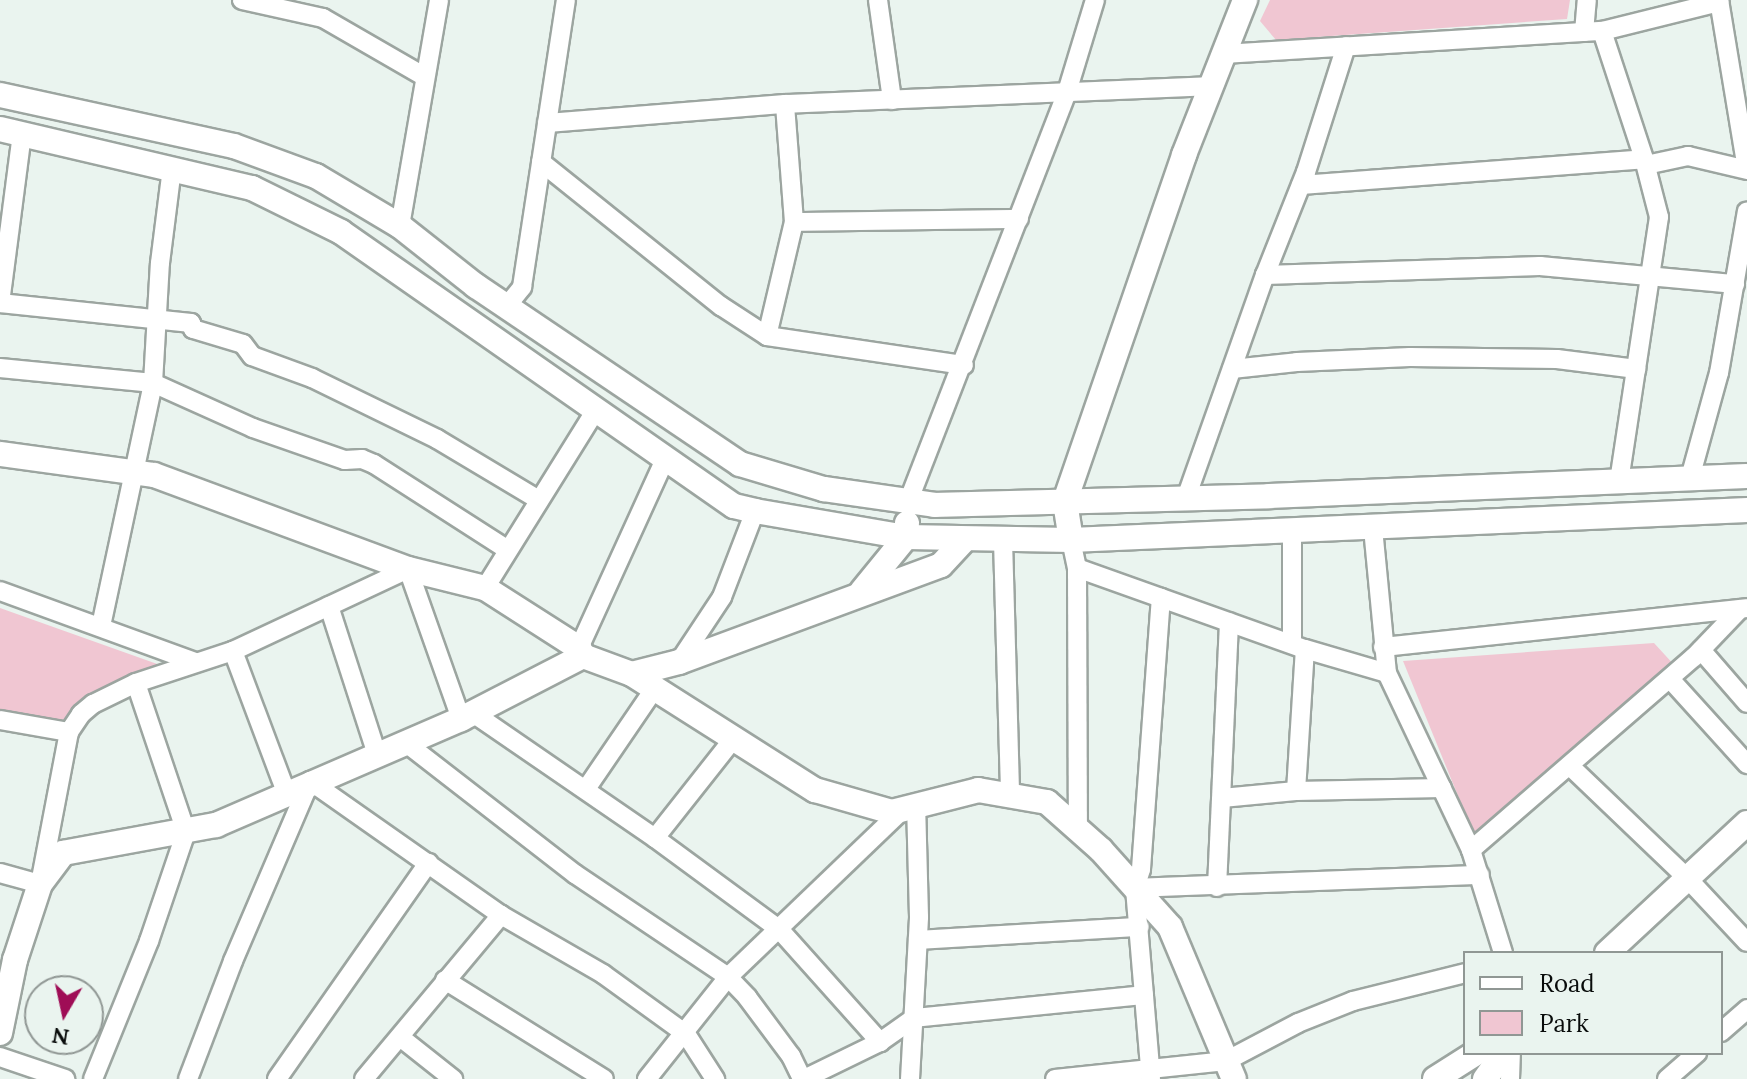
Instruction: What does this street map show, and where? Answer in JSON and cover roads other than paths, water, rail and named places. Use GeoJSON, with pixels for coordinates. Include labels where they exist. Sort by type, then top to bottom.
{"type":"FeatureCollection","features":[{"type":"Feature","properties":{"kind":"main road"},"geometry":{"type":"LineString","coordinates":[[1071,540],[1065,501],[1211,86],[1245,0]]}},
{"type":"Feature","properties":{"kind":"main road"},"geometry":{"type":"LineString","coordinates":[[0,95],[234,146],[316,176],[400,226],[506,307],[740,464],[824,489],[908,502],[1065,501],[1747,476]]}},
{"type":"Feature","properties":{"kind":"main road"},"geometry":{"type":"LineString","coordinates":[[11,131],[252,188],[341,232],[734,506],[755,511],[906,537],[1071,540],[1747,510]]}},
{"type":"Feature","properties":{"kind":"main road"},"geometry":{"type":"LineString","coordinates":[[0,454],[154,475],[408,569],[485,588],[581,652],[632,674],[815,790],[892,812],[978,790],[1047,802],[1078,828],[1170,927],[1230,1070]]}},
{"type":"Feature","properties":{"kind":"main road"},"geometry":{"type":"LineString","coordinates":[[861,592],[906,537],[908,502]]}},
{"type":"Feature","properties":{"kind":"main road"},"geometry":{"type":"LineString","coordinates":[[632,674],[679,662],[861,592],[941,565],[965,539]]}},
{"type":"Feature","properties":{"kind":"main road"},"geometry":{"type":"LineString","coordinates":[[0,1033],[8,957],[40,884],[63,853],[216,825],[310,781],[467,716],[581,652]]}},
{"type":"Feature","properties":{"kind":"main road"},"geometry":{"type":"LineString","coordinates":[[1609,951],[1747,823]]}},
{"type":"Feature","properties":{"kind":"main road"},"geometry":{"type":"LineString","coordinates":[[1435,1079],[1473,1055]]}},
{"type":"Feature","properties":{"kind":"main road"},"geometry":{"type":"LineString","coordinates":[[1485,1079],[1503,1055]]}},
{"type":"Feature","properties":{"kind":"street"},"geometry":{"type":"LineString","coordinates":[[242,0],[325,9],[425,77]]}},
{"type":"Feature","properties":{"kind":"street"},"geometry":{"type":"LineString","coordinates":[[400,226],[439,0]]}},
{"type":"Feature","properties":{"kind":"street"},"geometry":{"type":"LineString","coordinates":[[506,307],[522,287],[566,0]]}},
{"type":"Feature","properties":{"kind":"street"},"geometry":{"type":"LineString","coordinates":[[878,0],[892,100]]}},
{"type":"Feature","properties":{"kind":"street"},"geometry":{"type":"LineString","coordinates":[[908,502],[964,365],[1067,92],[1095,0]]}},
{"type":"Feature","properties":{"kind":"street"},"geometry":{"type":"LineString","coordinates":[[1587,0],[1593,32],[1645,162],[1659,217],[1619,481]]}},
{"type":"Feature","properties":{"kind":"street"},"geometry":{"type":"LineString","coordinates":[[1224,54],[1593,32],[1719,1],[1747,169],[1688,156],[1645,162],[1301,185]]}},
{"type":"Feature","properties":{"kind":"street"},"geometry":{"type":"LineString","coordinates":[[1186,498],[1265,275],[1301,185],[1346,46]]}},
{"type":"Feature","properties":{"kind":"street"},"geometry":{"type":"LineString","coordinates":[[547,123],[785,104],[1211,86]]}},
{"type":"Feature","properties":{"kind":"street"},"geometry":{"type":"LineString","coordinates":[[767,336],[794,222],[785,104]]}},
{"type":"Feature","properties":{"kind":"street"},"geometry":{"type":"LineString","coordinates":[[11,131],[0,303],[158,317],[191,323],[193,329],[243,344],[252,356],[312,378],[437,439],[539,500]]}},
{"type":"Feature","properties":{"kind":"street"},"geometry":{"type":"LineString","coordinates":[[541,162],[721,306],[767,336],[964,365]]}},
{"type":"Feature","properties":{"kind":"street"},"geometry":{"type":"LineString","coordinates":[[101,626],[153,383],[160,263],[172,168]]}},
{"type":"Feature","properties":{"kind":"street"},"geometry":{"type":"LineString","coordinates":[[1690,478],[1719,373],[1747,211]]}},
{"type":"Feature","properties":{"kind":"street"},"geometry":{"type":"LineString","coordinates":[[794,222],[1019,219]]}},
{"type":"Feature","properties":{"kind":"street"},"geometry":{"type":"LineString","coordinates":[[1265,275],[1540,266],[1735,284]]}},
{"type":"Feature","properties":{"kind":"street"},"geometry":{"type":"LineString","coordinates":[[1232,369],[1297,362],[1425,357],[1557,359],[1636,369]]}},
{"type":"Feature","properties":{"kind":"street"},"geometry":{"type":"LineString","coordinates":[[0,368],[153,383],[253,428],[345,460],[362,459],[374,464],[508,550]]}},
{"type":"Feature","properties":{"kind":"street"},"geometry":{"type":"LineString","coordinates":[[485,588],[595,411]]}},
{"type":"Feature","properties":{"kind":"street"},"geometry":{"type":"LineString","coordinates":[[581,652],[665,459]]}},
{"type":"Feature","properties":{"kind":"street"},"geometry":{"type":"LineString","coordinates":[[679,662],[722,597],[755,511]]}},
{"type":"Feature","properties":{"kind":"street"},"geometry":{"type":"LineString","coordinates":[[1373,528],[1387,673],[1471,850],[1502,951]]}},
{"type":"Feature","properties":{"kind":"street"},"geometry":{"type":"LineString","coordinates":[[1292,529],[1299,646],[1296,791]]}},
{"type":"Feature","properties":{"kind":"street"},"geometry":{"type":"LineString","coordinates":[[1003,540],[1010,796]]}},
{"type":"Feature","properties":{"kind":"street"},"geometry":{"type":"LineString","coordinates":[[1071,540],[1077,568],[1078,828]]}},
{"type":"Feature","properties":{"kind":"street"},"geometry":{"type":"LineString","coordinates":[[1077,568],[1299,646],[1387,673]]}},
{"type":"Feature","properties":{"kind":"street"},"geometry":{"type":"LineString","coordinates":[[0,873],[40,884],[69,732],[93,704],[136,683],[233,651],[408,569],[467,716],[586,789],[779,929],[880,1042]]}},
{"type":"Feature","properties":{"kind":"street"},"geometry":{"type":"LineString","coordinates":[[0,591],[195,662]]}},
{"type":"Feature","properties":{"kind":"street"},"geometry":{"type":"LineString","coordinates":[[1150,1074],[1135,888],[1141,869],[1161,598]]}},
{"type":"Feature","properties":{"kind":"street"},"geometry":{"type":"LineString","coordinates":[[329,606],[377,755]]}},
{"type":"Feature","properties":{"kind":"street"},"geometry":{"type":"LineString","coordinates":[[1383,647],[1744,608]]}},
{"type":"Feature","properties":{"kind":"street"},"geometry":{"type":"LineString","coordinates":[[1471,850],[1571,767],[1744,608]]}},
{"type":"Feature","properties":{"kind":"street"},"geometry":{"type":"LineString","coordinates":[[1217,887],[1229,622]]}},
{"type":"Feature","properties":{"kind":"street"},"geometry":{"type":"LineString","coordinates":[[1701,650],[1747,703]]}},
{"type":"Feature","properties":{"kind":"street"},"geometry":{"type":"LineString","coordinates":[[233,651],[286,792]]}},
{"type":"Feature","properties":{"kind":"street"},"geometry":{"type":"LineString","coordinates":[[1670,679],[1747,764]]}},
{"type":"Feature","properties":{"kind":"street"},"geometry":{"type":"LineString","coordinates":[[93,1079],[149,941],[186,832],[136,683]]}},
{"type":"Feature","properties":{"kind":"street"},"geometry":{"type":"LineString","coordinates":[[586,789],[655,688]]}},
{"type":"Feature","properties":{"kind":"street"},"geometry":{"type":"LineString","coordinates":[[0,720],[69,732]]}},
{"type":"Feature","properties":{"kind":"street"},"geometry":{"type":"LineString","coordinates":[[655,838],[734,738]]}},
{"type":"Feature","properties":{"kind":"street"},"geometry":{"type":"LineString","coordinates":[[406,743],[575,874],[728,977],[791,1056],[803,1079],[880,1042],[914,1018],[1144,995]]}},
{"type":"Feature","properties":{"kind":"street"},"geometry":{"type":"LineString","coordinates":[[1571,767],[1688,879],[1747,942]]}},
{"type":"Feature","properties":{"kind":"street"},"geometry":{"type":"LineString","coordinates":[[188,1079],[233,961],[310,781],[501,915],[603,974],[686,1034],[715,1079]]}},
{"type":"Feature","properties":{"kind":"street"},"geometry":{"type":"LineString","coordinates":[[1222,798],[1296,791],[1442,788]]}},
{"type":"Feature","properties":{"kind":"street"},"geometry":{"type":"LineString","coordinates":[[647,1079],[686,1034],[728,977],[909,808]]}},
{"type":"Feature","properties":{"kind":"street"},"geometry":{"type":"LineString","coordinates":[[909,808],[918,940],[910,1079]]}},
{"type":"Feature","properties":{"kind":"street"},"geometry":{"type":"LineString","coordinates":[[277,1079],[428,863]]}},
{"type":"Feature","properties":{"kind":"street"},"geometry":{"type":"LineString","coordinates":[[1135,888],[1480,875]]}},
{"type":"Feature","properties":{"kind":"street"},"geometry":{"type":"LineString","coordinates":[[364,1079],[501,915]]}},
{"type":"Feature","properties":{"kind":"street"},"geometry":{"type":"LineString","coordinates":[[918,940],[1140,927]]}},
{"type":"Feature","properties":{"kind":"street"},"geometry":{"type":"LineString","coordinates":[[1055,1079],[1230,1070],[1298,1023],[1353,1001],[1463,974]]}},
{"type":"Feature","properties":{"kind":"street"},"geometry":{"type":"LineString","coordinates":[[445,980],[604,1079]]}},
{"type":"Feature","properties":{"kind":"street"},"geometry":{"type":"LineString","coordinates":[[1723,1030],[1747,1009]]}},
{"type":"Feature","properties":{"kind":"street"},"geometry":{"type":"LineString","coordinates":[[400,1037],[453,1079]]}},
{"type":"Feature","properties":{"kind":"street"},"geometry":{"type":"LineString","coordinates":[[1510,1079],[1511,1055]]}},
{"type":"Feature","properties":{"kind":"street"},"geometry":{"type":"LineString","coordinates":[[1667,1079],[1695,1055]]}},
{"type":"Feature","properties":{"kind":"street"},"geometry":{"type":"LineString","coordinates":[[0,1057],[65,1079]]}}]}
